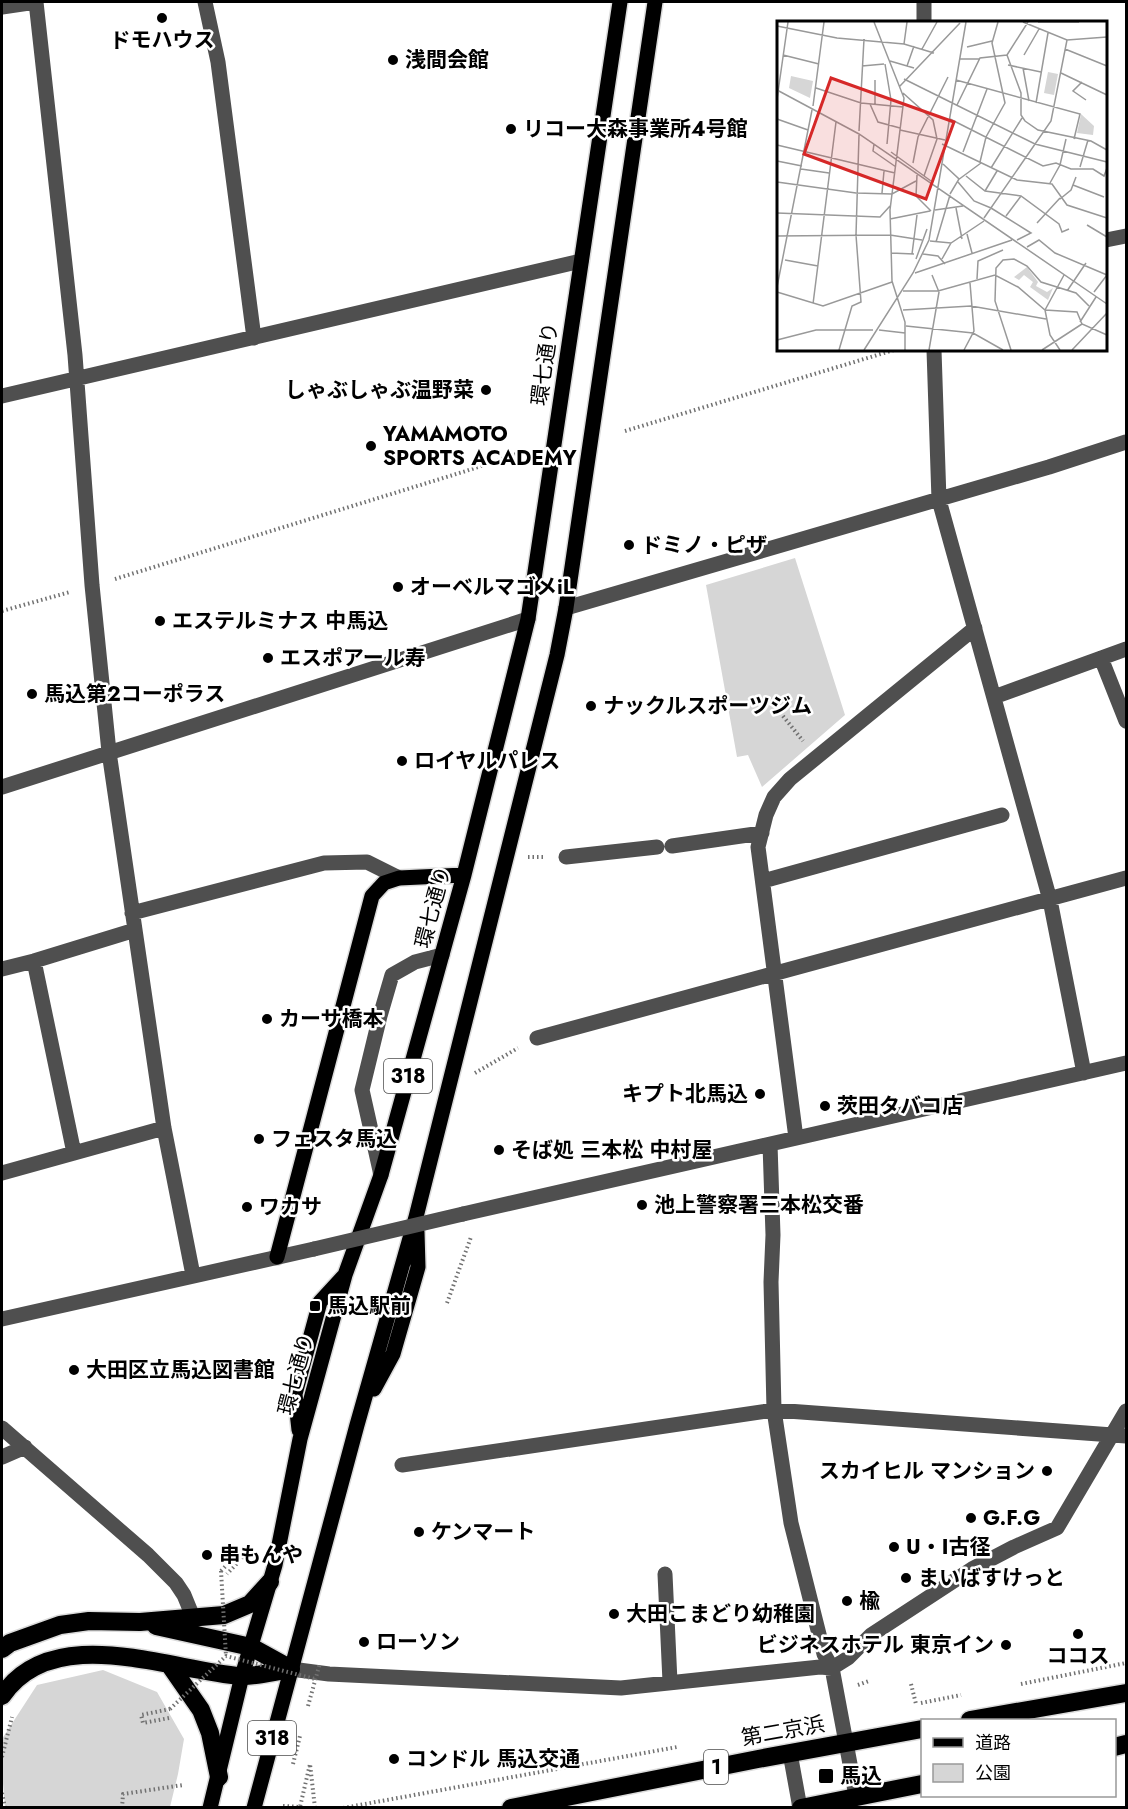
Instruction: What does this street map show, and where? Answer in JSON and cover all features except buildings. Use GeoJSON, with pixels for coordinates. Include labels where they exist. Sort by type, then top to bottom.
{"type":"FeatureCollection","features":[{"type":"Feature","properties":{"kind":"highway"},"geometry":{"type":"LineString","coordinates":[[2,1649],[10,1642],[60,1625],[89,1621],[140,1622],[224,1615],[250,1604],[270,1582]]}},
{"type":"Feature","properties":{"kind":"highway"},"geometry":{"type":"LineString","coordinates":[[140,1622],[251,1647],[291,1669]]}},
{"type":"Feature","properties":{"kind":"highway"},"geometry":{"type":"LineString","coordinates":[[2,1696],[21,1673],[38,1664],[89,1655],[144,1658],[242,1676],[291,1669]]}},
{"type":"Feature","properties":{"kind":"highway"},"geometry":{"type":"LineString","coordinates":[[169,1664],[201,1710],[215,1754],[219,1777]]}},
{"type":"Feature","properties":{"kind":"highway"},"geometry":{"type":"LineString","coordinates":[[976,1719],[1126,1693]]}},
{"type":"Feature","properties":{"kind":"highway","name":"第二京浜"},"geometry":{"type":"LineString","coordinates":[[511,1808],[921,1729]]}},
{"type":"Feature","properties":{"kind":"highway"},"geometry":{"type":"LineString","coordinates":[[800,1808],[921,1784]]}},
{"type":"Feature","properties":{"kind":"main road","name":"環七通り"},"geometry":{"type":"LineString","coordinates":[[210,1808],[242,1676],[275,1565],[300,1439],[295,1394],[305,1355],[320,1302],[345,1275],[381,1175],[464,874],[528,619],[620,2]]}},
{"type":"Feature","properties":{"kind":"main road","name":"318"},"geometry":{"type":"LineString","coordinates":[[254,1808],[357,1425],[393,1354],[418,1267],[416,1217],[557,655],[566,608],[655,2]]}},
{"type":"Feature","properties":{"kind":"main road"},"geometry":{"type":"LineString","coordinates":[[277,1257],[372,896],[384,883],[399,878],[464,874]]}},
{"type":"Feature","properties":{"kind":"street"},"geometry":{"type":"LineString","coordinates":[[2,7],[36,2],[77,379],[92,585],[109,752],[164,1128],[193,1275]]}},
{"type":"Feature","properties":{"kind":"street"},"geometry":{"type":"LineString","coordinates":[[205,2],[223,96],[254,338]]}},
{"type":"Feature","properties":{"kind":"street"},"geometry":{"type":"LineString","coordinates":[[924,2],[924,21]]}},
{"type":"Feature","properties":{"kind":"street"},"geometry":{"type":"LineString","coordinates":[[1107,240],[1126,236]]}},
{"type":"Feature","properties":{"kind":"street"},"geometry":{"type":"LineString","coordinates":[[2,396],[581,261]]}},
{"type":"Feature","properties":{"kind":"street"},"geometry":{"type":"LineString","coordinates":[[934,351],[939,500],[1050,900],[1084,1073]]}},
{"type":"Feature","properties":{"kind":"street"},"geometry":{"type":"LineString","coordinates":[[566,608],[939,500],[1126,442]]}},
{"type":"Feature","properties":{"kind":"street"},"geometry":{"type":"LineString","coordinates":[[2,787],[528,619]]}},
{"type":"Feature","properties":{"kind":"street"},"geometry":{"type":"LineString","coordinates":[[796,1138],[758,847],[766,815],[774,797],[790,779],[975,628]]}},
{"type":"Feature","properties":{"kind":"street"},"geometry":{"type":"LineString","coordinates":[[994,697],[1126,649]]}},
{"type":"Feature","properties":{"kind":"street"},"geometry":{"type":"LineString","coordinates":[[1101,658],[1126,721]]}},
{"type":"Feature","properties":{"kind":"street"},"geometry":{"type":"LineString","coordinates":[[762,881],[1002,815]]}},
{"type":"Feature","properties":{"kind":"street"},"geometry":{"type":"LineString","coordinates":[[566,857],[664,847],[762,833]]}},
{"type":"Feature","properties":{"kind":"street"},"geometry":{"type":"LineString","coordinates":[[132,913],[324,863],[367,862],[399,878]]}},
{"type":"Feature","properties":{"kind":"street"},"geometry":{"type":"LineString","coordinates":[[537,1038],[1126,878]]}},
{"type":"Feature","properties":{"kind":"street"},"geometry":{"type":"LineString","coordinates":[[2,969],[135,930]]}},
{"type":"Feature","properties":{"kind":"street"},"geometry":{"type":"LineString","coordinates":[[381,1175],[362,1090],[380,1016],[392,975],[415,962],[442,955]]}},
{"type":"Feature","properties":{"kind":"street"},"geometry":{"type":"LineString","coordinates":[[34,961],[74,1153]]}},
{"type":"Feature","properties":{"kind":"street"},"geometry":{"type":"LineString","coordinates":[[2,1319],[1126,1063]]}},
{"type":"Feature","properties":{"kind":"street"},"geometry":{"type":"LineString","coordinates":[[2,1173],[164,1128]]}},
{"type":"Feature","properties":{"kind":"street"},"geometry":{"type":"LineString","coordinates":[[770,1144],[774,1410],[791,1522],[824,1654],[832,1668],[856,1796]]}},
{"type":"Feature","properties":{"kind":"street"},"geometry":{"type":"LineString","coordinates":[[402,1465],[774,1410],[1120,1435]]}},
{"type":"Feature","properties":{"kind":"street"},"geometry":{"type":"LineString","coordinates":[[291,1669],[329,1674],[621,1688],[820,1667],[832,1668],[848,1658],[871,1635],[972,1569],[1057,1528],[1120,1435],[1126,1411]]}},
{"type":"Feature","properties":{"kind":"street"},"geometry":{"type":"LineString","coordinates":[[2,1428],[155,1562],[176,1583],[193,1617]]}},
{"type":"Feature","properties":{"kind":"street"},"geometry":{"type":"LineString","coordinates":[[2,1457],[25,1447]]}},
{"type":"Feature","properties":{"kind":"street"},"geometry":{"type":"LineString","coordinates":[[665,1574],[670,1682]]}},
{"type":"Feature","properties":{"kind":"street"},"geometry":{"type":"LineString","coordinates":[[790,1753],[800,1808]]}},
{"type":"Feature","properties":{"kind":"path"},"geometry":{"type":"LineString","coordinates":[[625,431],[891,351]]}},
{"type":"Feature","properties":{"kind":"path"},"geometry":{"type":"LineString","coordinates":[[2,611],[522,452]]}},
{"type":"Feature","properties":{"kind":"path"},"geometry":{"type":"LineString","coordinates":[[783,716],[816,757]]}},
{"type":"Feature","properties":{"kind":"path"},"geometry":{"type":"LineString","coordinates":[[466,1079],[537,1038]]}},
{"type":"Feature","properties":{"kind":"path"},"geometry":{"type":"LineString","coordinates":[[447,1303],[471,1237]]}},
{"type":"Feature","properties":{"kind":"path"},"geometry":{"type":"LineString","coordinates":[[169,1718],[143,1723],[141,1715],[170,1709],[226,1656],[221,1571],[238,1553],[243,1557],[227,1574]]}},
{"type":"Feature","properties":{"kind":"path"},"geometry":{"type":"LineString","coordinates":[[226,1656],[315,1679]]}},
{"type":"Feature","properties":{"kind":"path"},"geometry":{"type":"LineString","coordinates":[[308,1706],[320,1663]]}},
{"type":"Feature","properties":{"kind":"path"},"geometry":{"type":"LineString","coordinates":[[1020,1684],[1126,1663]]}},
{"type":"Feature","properties":{"kind":"path"},"geometry":{"type":"LineString","coordinates":[[855,1680],[856,1685],[869,1681]]}},
{"type":"Feature","properties":{"kind":"path"},"geometry":{"type":"LineString","coordinates":[[911,1684],[916,1704]]}},
{"type":"Feature","properties":{"kind":"path"},"geometry":{"type":"LineString","coordinates":[[907,1706],[962,1695]]}},
{"type":"Feature","properties":{"kind":"path"},"geometry":{"type":"LineString","coordinates":[[170,1702],[176,1712]]}},
{"type":"Feature","properties":{"kind":"path"},"geometry":{"type":"LineString","coordinates":[[2,1757],[13,1715]]}},
{"type":"Feature","properties":{"kind":"path"},"geometry":{"type":"LineString","coordinates":[[343,1808],[684,1746]]}},
{"type":"Feature","properties":{"kind":"path"},"geometry":{"type":"LineString","coordinates":[[283,1806],[300,1807],[310,1764],[315,1808]]}},
{"type":"Feature","properties":{"kind":"path"},"geometry":{"type":"LineString","coordinates":[[122,1808],[123,1794],[183,1785]]}},
{"type":"Feature","properties":{"kind":"path"},"geometry":{"type":"LineString","coordinates":[[2,1793],[5,1808]]}},
{"type":"Feature","properties":{"kind":"green space"},"geometry":{"type":"Polygon","coordinates":[[[795,558],[845,715],[762,787],[748,755],[737,757],[706,585],[795,558]]]}},
{"type":"Feature","properties":{"kind":"green space"},"geometry":{"type":"Polygon","coordinates":[[[103,1670],[157,1692],[184,1739],[170,1807],[5,1807],[2,1739],[37,1685],[103,1670]]]}},
{"type":"Feature","properties":{"kind":"place","name":"ドモハウス"},"geometry":{"type":"Point","coordinates":[162,18]}},
{"type":"Feature","properties":{"kind":"place","name":"浅間会館"},"geometry":{"type":"Point","coordinates":[393,60]}},
{"type":"Feature","properties":{"kind":"place","name":"リコー大森事業所4号館"},"geometry":{"type":"Point","coordinates":[511,129]}},
{"type":"Feature","properties":{"kind":"place","name":"しゃぶしゃぶ温野菜"},"geometry":{"type":"Point","coordinates":[486,390]}},
{"type":"Feature","properties":{"kind":"place","name":"YAMAMOTO SPORTS ACADEMY"},"geometry":{"type":"Point","coordinates":[371,446]}},
{"type":"Feature","properties":{"kind":"place","name":"ドミノ・ピザ"},"geometry":{"type":"Point","coordinates":[629,545]}},
{"type":"Feature","properties":{"kind":"place","name":"オーベルマゴメiL"},"geometry":{"type":"Point","coordinates":[398,587]}},
{"type":"Feature","properties":{"kind":"place","name":"エステルミナス 中馬込"},"geometry":{"type":"Point","coordinates":[160,621]}},
{"type":"Feature","properties":{"kind":"place","name":"エスポアール寿"},"geometry":{"type":"Point","coordinates":[268,658]}},
{"type":"Feature","properties":{"kind":"place","name":"馬込第2コーポラス"},"geometry":{"type":"Point","coordinates":[32,694]}},
{"type":"Feature","properties":{"kind":"place","name":"ナックルスポーツジム"},"geometry":{"type":"Point","coordinates":[591,706]}},
{"type":"Feature","properties":{"kind":"place","name":"ロイヤルパレス"},"geometry":{"type":"Point","coordinates":[402,761]}},
{"type":"Feature","properties":{"kind":"place","name":"カーサ橋本"},"geometry":{"type":"Point","coordinates":[267,1019]}},
{"type":"Feature","properties":{"kind":"place","name":"キプト北馬込"},"geometry":{"type":"Point","coordinates":[760,1094]}},
{"type":"Feature","properties":{"kind":"place","name":"茨田タバコ店"},"geometry":{"type":"Point","coordinates":[825,1106]}},
{"type":"Feature","properties":{"kind":"place","name":"フェスタ馬込"},"geometry":{"type":"Point","coordinates":[259,1139]}},
{"type":"Feature","properties":{"kind":"place","name":"そば処 三本松 中村屋"},"geometry":{"type":"Point","coordinates":[499,1150]}},
{"type":"Feature","properties":{"kind":"place","name":"池上警察署三本松交番"},"geometry":{"type":"Point","coordinates":[642,1205]}},
{"type":"Feature","properties":{"kind":"place","name":"ワカサ"},"geometry":{"type":"Point","coordinates":[247,1207]}},
{"type":"Feature","properties":{"kind":"place","name":"馬込駅前"},"geometry":{"type":"Point","coordinates":[315,1306]}},
{"type":"Feature","properties":{"kind":"place","name":"大田区立馬込図書館"},"geometry":{"type":"Point","coordinates":[74,1370]}},
{"type":"Feature","properties":{"kind":"place","name":"スカイヒル マンション"},"geometry":{"type":"Point","coordinates":[1047,1471]}},
{"type":"Feature","properties":{"kind":"place","name":"G.F.G"},"geometry":{"type":"Point","coordinates":[971,1518]}},
{"type":"Feature","properties":{"kind":"place","name":"ケンマート"},"geometry":{"type":"Point","coordinates":[419,1532]}},
{"type":"Feature","properties":{"kind":"place","name":"U・I古径"},"geometry":{"type":"Point","coordinates":[894,1547]}},
{"type":"Feature","properties":{"kind":"place","name":"串もんや"},"geometry":{"type":"Point","coordinates":[207,1555]}},
{"type":"Feature","properties":{"kind":"place","name":"まいばすけっと"},"geometry":{"type":"Point","coordinates":[906,1578]}},
{"type":"Feature","properties":{"kind":"place","name":"楡"},"geometry":{"type":"Point","coordinates":[847,1601]}},
{"type":"Feature","properties":{"kind":"place","name":"大田こまどり幼稚園"},"geometry":{"type":"Point","coordinates":[614,1614]}},
{"type":"Feature","properties":{"kind":"place","name":"ココス"},"geometry":{"type":"Point","coordinates":[1078,1634]}},
{"type":"Feature","properties":{"kind":"place","name":"ローソン"},"geometry":{"type":"Point","coordinates":[364,1642]}},
{"type":"Feature","properties":{"kind":"place","name":"ビジネスホテル 東京イン"},"geometry":{"type":"Point","coordinates":[1006,1645]}},
{"type":"Feature","properties":{"kind":"place","name":"コンドル 馬込交通"},"geometry":{"type":"Point","coordinates":[394,1759]}},
{"type":"Feature","properties":{"kind":"place","name":"馬込"},"geometry":{"type":"Point","coordinates":[826,1776]}}]}
